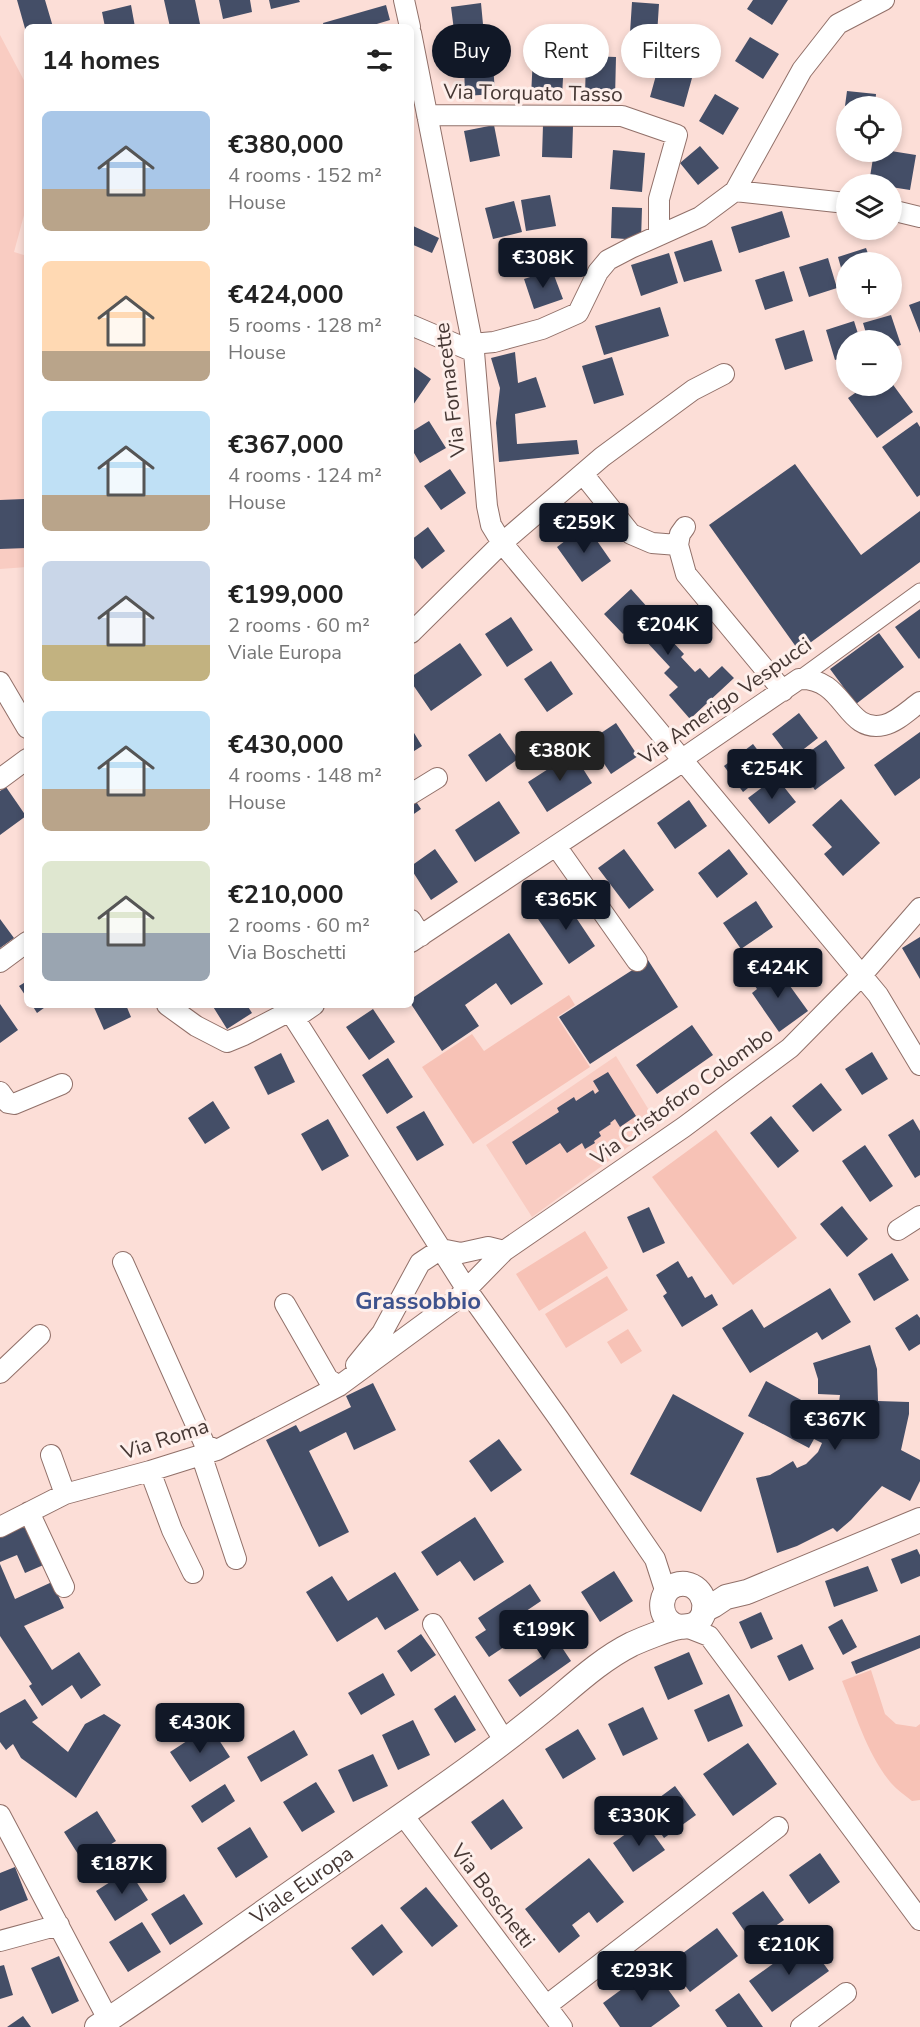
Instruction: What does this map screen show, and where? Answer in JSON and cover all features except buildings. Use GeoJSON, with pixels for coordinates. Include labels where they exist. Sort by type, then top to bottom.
{"type":"FeatureCollection","features":[{"type":"Feature","properties":{"kind":"street"},"geometry":{"type":"LineString","coordinates":[[404,0],[409,24]]}},
{"type":"Feature","properties":{"kind":"street"},"geometry":{"type":"LineString","coordinates":[[414,326],[473,348],[542,329],[578,313],[598,272],[608,260],[700,217],[735,191],[802,70],[838,24],[884,0]]}},
{"type":"Feature","properties":{"kind":"street","name":"Via Fornacette"},"geometry":{"type":"LineString","coordinates":[[414,48],[473,348],[487,506],[491,525],[502,543],[878,995],[920,1065]]}},
{"type":"Feature","properties":{"kind":"street","name":"Via Torquato Tasso"},"geometry":{"type":"LineString","coordinates":[[427,115],[622,116],[677,135],[659,199],[659,235]]}},
{"type":"Feature","properties":{"kind":"street"},"geometry":{"type":"LineString","coordinates":[[735,191],[836,202]]}},
{"type":"Feature","properties":{"kind":"street"},"geometry":{"type":"LineString","coordinates":[[902,213],[920,217]]}},
{"type":"Feature","properties":{"kind":"street"},"geometry":{"type":"LineString","coordinates":[[414,630],[502,543],[583,474],[693,390],[724,374]]}},
{"type":"Feature","properties":{"kind":"street"},"geometry":{"type":"LineString","coordinates":[[583,474],[631,534],[652,543],[682,536],[686,574],[791,685],[810,678],[820,682],[834,691],[855,718],[869,725],[884,725],[920,702]]}},
{"type":"Feature","properties":{"kind":"street","name":"Via Amerigo Vespucci"},"geometry":{"type":"LineString","coordinates":[[414,932],[556,846],[791,685],[920,591]]}},
{"type":"Feature","properties":{"kind":"street"},"geometry":{"type":"LineString","coordinates":[[0,682],[24,723]]}},
{"type":"Feature","properties":{"kind":"street"},"geometry":{"type":"LineString","coordinates":[[0,779],[24,761]]}},
{"type":"Feature","properties":{"kind":"street"},"geometry":{"type":"LineString","coordinates":[[414,792],[437,778]]}},
{"type":"Feature","properties":{"kind":"street"},"geometry":{"type":"LineString","coordinates":[[556,846],[637,961]]}},
{"type":"Feature","properties":{"kind":"street","name":"Via Cristoforo Colombo"},"geometry":{"type":"LineString","coordinates":[[467,1290],[504,1251],[684,1127],[790,1048],[861,976],[920,908]]}},
{"type":"Feature","properties":{"kind":"street"},"geometry":{"type":"LineString","coordinates":[[0,962],[24,944]]}},
{"type":"Feature","properties":{"kind":"street"},"geometry":{"type":"LineString","coordinates":[[171,1008],[196,1026],[227,1042],[290,1012],[467,1290],[655,1559],[666,1619],[671,1624],[694,1613],[708,1619],[709,1636],[920,1920]]}},
{"type":"Feature","properties":{"kind":"street"},"geometry":{"type":"LineString","coordinates":[[0,1092],[8,1103],[14,1104],[62,1084]]}},
{"type":"Feature","properties":{"kind":"street"},"geometry":{"type":"LineString","coordinates":[[898,1230],[920,1216]]}},
{"type":"Feature","properties":{"kind":"street"},"geometry":{"type":"LineString","coordinates":[[441,1249],[461,1253],[488,1247],[504,1251]]}},
{"type":"Feature","properties":{"kind":"street","name":"Via Roma"},"geometry":{"type":"LineString","coordinates":[[339,1386],[382,1334],[420,1263],[441,1249]]}},
{"type":"Feature","properties":{"kind":"street"},"geometry":{"type":"LineString","coordinates":[[123,1262],[209,1452],[236,1559]]}},
{"type":"Feature","properties":{"kind":"street","name":"Via Roma"},"geometry":{"type":"LineString","coordinates":[[0,1527],[65,1494],[209,1452],[339,1386],[467,1290]]}},
{"type":"Feature","properties":{"kind":"street"},"geometry":{"type":"LineString","coordinates":[[285,1304],[328,1379],[339,1386]]}},
{"type":"Feature","properties":{"kind":"street"},"geometry":{"type":"LineString","coordinates":[[0,1372],[40,1335]]}},
{"type":"Feature","properties":{"kind":"street"},"geometry":{"type":"LineString","coordinates":[[51,1455],[65,1494]]}},
{"type":"Feature","properties":{"kind":"street"},"geometry":{"type":"LineString","coordinates":[[150,1471],[172,1530],[193,1573]]}},
{"type":"Feature","properties":{"kind":"street"},"geometry":{"type":"LineString","coordinates":[[29,1512],[64,1587]]}},
{"type":"Feature","properties":{"kind":"street","name":"Viale Europa"},"geometry":{"type":"LineString","coordinates":[[103,2023],[403,1815],[505,1742],[594,1669],[633,1644],[726,1597],[747,1592],[920,1520]]}},
{"type":"Feature","properties":{"kind":"street"},"geometry":{"type":"LineString","coordinates":[[664,1600],[680,1584],[692,1586],[694,1613]]}},
{"type":"Feature","properties":{"kind":"street","name":"Viale Europa"},"geometry":{"type":"LineString","coordinates":[[633,1644],[664,1600]]}},
{"type":"Feature","properties":{"kind":"street"},"geometry":{"type":"LineString","coordinates":[[433,1624],[505,1742]]}},
{"type":"Feature","properties":{"kind":"street"},"geometry":{"type":"LineString","coordinates":[[0,1815],[59,1925],[103,2023]]}},
{"type":"Feature","properties":{"kind":"street","name":"Via Boschetti"},"geometry":{"type":"LineString","coordinates":[[403,1815],[562,2027]]}},
{"type":"Feature","properties":{"kind":"street"},"geometry":{"type":"LineString","coordinates":[[546,2006],[778,1827]]}},
{"type":"Feature","properties":{"kind":"street"},"geometry":{"type":"LineString","coordinates":[[0,1941],[59,1925]]}},
{"type":"Feature","properties":{"kind":"street"},"geometry":{"type":"LineString","coordinates":[[801,2027],[846,1993]]}},
{"type":"Feature","properties":{"kind":"shaded area"},"geometry":{"type":"Polygon","coordinates":[[[0,35],[24,80],[24,215],[14,252],[24,255],[24,567],[0,569],[0,35]]]}},
{"type":"Feature","properties":{"kind":"shaded area"},"geometry":{"type":"Polygon","coordinates":[[[569,995],[575,1005],[557,1017],[590,1067],[473,1144],[422,1067],[472,1034],[484,1051],[569,995]]]}},
{"type":"Feature","properties":{"kind":"shaded area"},"geometry":{"type":"Polygon","coordinates":[[[616,1056],[658,1125],[532,1217],[486,1145],[616,1056]]]}},
{"type":"Feature","properties":{"kind":"shaded area"},"geometry":{"type":"Polygon","coordinates":[[[716,1130],[797,1238],[733,1285],[652,1177],[716,1130]]]}},
{"type":"Feature","properties":{"kind":"shaded area"},"geometry":{"type":"Polygon","coordinates":[[[585,1231],[608,1268],[539,1311],[516,1274],[585,1231]]]}},
{"type":"Feature","properties":{"kind":"shaded area"},"geometry":{"type":"Polygon","coordinates":[[[607,1276],[628,1310],[566,1348],[545,1314],[607,1276]]]}},
{"type":"Feature","properties":{"kind":"shaded area"},"geometry":{"type":"Polygon","coordinates":[[[628,1329],[642,1351],[621,1364],[607,1342],[628,1329]]]}},
{"type":"Feature","properties":{"kind":"shaded area"},"geometry":{"type":"Polygon","coordinates":[[[871,1670],[885,1714],[896,1724],[916,1727],[920,1724],[920,1800],[912,1801],[893,1786],[875,1760],[842,1681],[871,1670]]]}},
{"type":"Feature","properties":{"kind":"district","name":"Grassobbio"},"geometry":{"type":"Point","coordinates":[418,1301]}}]}
